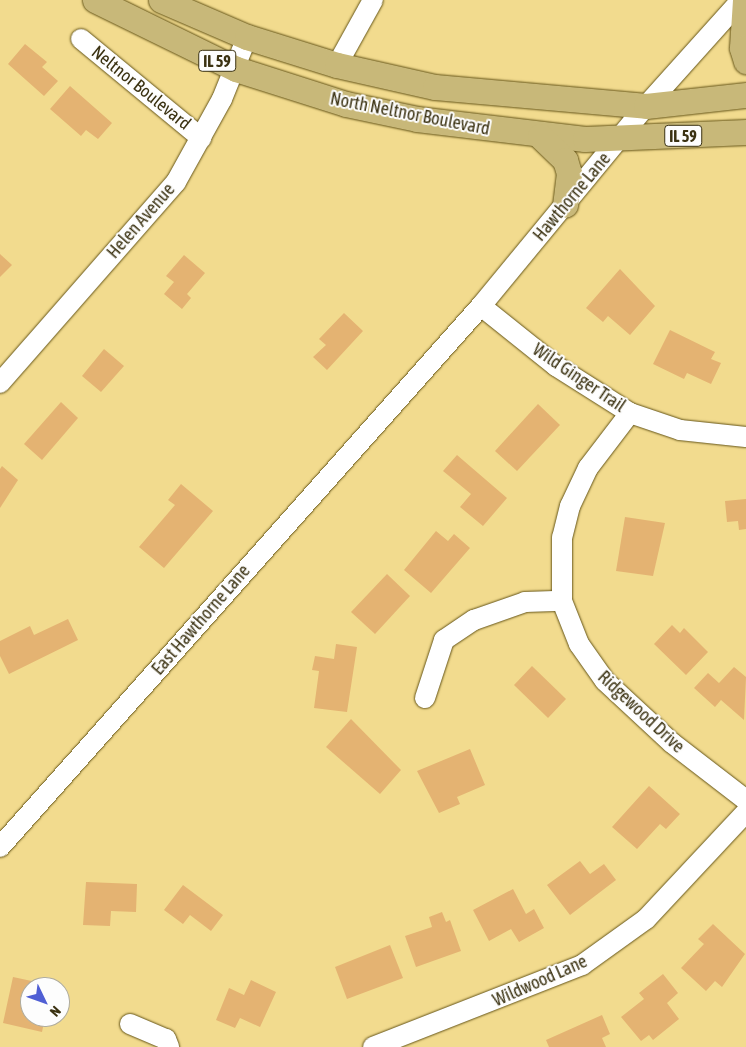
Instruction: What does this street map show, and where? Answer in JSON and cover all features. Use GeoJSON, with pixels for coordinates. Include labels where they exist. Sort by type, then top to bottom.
{"type":"FeatureCollection","features":[{"type":"Feature","properties":{"kind":"main road","name":"North Neltnor Boulevard"},"geometry":{"type":"LineString","coordinates":[[95,0],[236,69],[346,104],[417,119],[540,136],[620,140],[746,132]]}},
{"type":"Feature","properties":{"kind":"main road","name":"North Neltnor Boulevard"},"geometry":{"type":"LineString","coordinates":[[161,0],[247,37],[337,65],[489,94],[646,106],[746,96]]}},
{"type":"Feature","properties":{"kind":"main road"},"geometry":{"type":"LineString","coordinates":[[745,0],[742,48],[746,62]]}},
{"type":"Feature","properties":{"kind":"main road"},"geometry":{"type":"LineString","coordinates":[[540,136],[566,160],[569,173],[565,206]]}},
{"type":"Feature","properties":{"kind":"street"},"geometry":{"type":"LineString","coordinates":[[337,65],[372,0]]}},
{"type":"Feature","properties":{"kind":"street","name":"Hawthorne Lane"},"geometry":{"type":"LineString","coordinates":[[401,393],[481,306],[620,140],[646,106],[741,0]]}},
{"type":"Feature","properties":{"kind":"street","name":"Helen Avenue"},"geometry":{"type":"LineString","coordinates":[[0,383],[176,182],[236,69],[247,37]]}},
{"type":"Feature","properties":{"kind":"street","name":"Neltnor Boulevard"},"geometry":{"type":"LineString","coordinates":[[81,39],[201,138]]}},
{"type":"Feature","properties":{"kind":"street","name":"Wild Ginger Trail"},"geometry":{"type":"LineString","coordinates":[[481,306],[556,366],[630,413],[680,430],[746,437]]}},
{"type":"Feature","properties":{"kind":"street","name":"East Hawthorne Lane"},"geometry":{"type":"LineString","coordinates":[[0,847],[401,393]]}},
{"type":"Feature","properties":{"kind":"street","name":"Ridgewood Drive"},"geometry":{"type":"LineString","coordinates":[[630,413],[588,468],[570,506],[562,538],[562,601],[579,644],[604,681],[672,743],[746,800]]}},
{"type":"Feature","properties":{"kind":"street"},"geometry":{"type":"LineString","coordinates":[[425,698],[444,640],[474,620],[525,602],[562,601]]}},
{"type":"Feature","properties":{"kind":"street","name":"Wildwood Lane"},"geometry":{"type":"LineString","coordinates":[[373,1047],[582,965],[646,919],[746,812]]}},
{"type":"Feature","properties":{"kind":"street"},"geometry":{"type":"LineString","coordinates":[[130,1024],[166,1039],[169,1047]]}},
{"type":"Feature","properties":{"kind":"building"},"geometry":{"type":"Polygon","coordinates":[[[25,44],[47,62],[42,67],[58,81],[44,96],[8,64],[25,44]]]}},
{"type":"Feature","properties":{"kind":"building"},"geometry":{"type":"Polygon","coordinates":[[[70,86],[112,123],[98,139],[86,130],[81,136],[50,109],[70,86]]]}},
{"type":"Feature","properties":{"kind":"building"},"geometry":{"type":"Polygon","coordinates":[[[0,254],[12,265],[0,277],[0,254]]]}},
{"type":"Feature","properties":{"kind":"building"},"geometry":{"type":"Polygon","coordinates":[[[184,255],[205,273],[187,294],[191,298],[182,309],[164,294],[174,282],[166,276],[184,255]]]}},
{"type":"Feature","properties":{"kind":"building"},"geometry":{"type":"Polygon","coordinates":[[[620,269],[655,306],[630,335],[608,316],[603,322],[586,308],[620,269]]]}},
{"type":"Feature","properties":{"kind":"building"},"geometry":{"type":"Polygon","coordinates":[[[344,313],[363,331],[327,370],[313,357],[326,345],[319,339],[344,313]]]}},
{"type":"Feature","properties":{"kind":"building"},"geometry":{"type":"Polygon","coordinates":[[[670,330],[715,352],[711,359],[721,363],[711,384],[687,373],[684,379],[653,364],[670,330]]]}},
{"type":"Feature","properties":{"kind":"building"},"geometry":{"type":"Polygon","coordinates":[[[104,349],[124,366],[101,392],[82,376],[104,349]]]}},
{"type":"Feature","properties":{"kind":"building"},"geometry":{"type":"Polygon","coordinates":[[[61,402],[78,418],[42,460],[24,444],[61,402]]]}},
{"type":"Feature","properties":{"kind":"building"},"geometry":{"type":"Polygon","coordinates":[[[538,404],[560,425],[517,471],[495,451],[538,404]]]}},
{"type":"Feature","properties":{"kind":"building"},"geometry":{"type":"Polygon","coordinates":[[[457,455],[507,498],[483,526],[460,507],[471,494],[443,471],[457,455]]]}},
{"type":"Feature","properties":{"kind":"building"},"geometry":{"type":"Polygon","coordinates":[[[2,466],[18,480],[0,508],[0,469],[2,466]]]}},
{"type":"Feature","properties":{"kind":"building"},"geometry":{"type":"Polygon","coordinates":[[[181,484],[213,511],[164,568],[139,547],[175,505],[168,500],[181,484]]]}},
{"type":"Feature","properties":{"kind":"building"},"geometry":{"type":"Polygon","coordinates":[[[746,499],[746,529],[739,530],[738,521],[727,522],[725,501],[746,499]]]}},
{"type":"Feature","properties":{"kind":"building"},"geometry":{"type":"Polygon","coordinates":[[[625,517],[665,523],[653,576],[616,571],[625,517]]]}},
{"type":"Feature","properties":{"kind":"building"},"geometry":{"type":"Polygon","coordinates":[[[436,531],[448,541],[454,534],[470,548],[431,593],[404,570],[436,531]]]}},
{"type":"Feature","properties":{"kind":"building"},"geometry":{"type":"Polygon","coordinates":[[[387,574],[410,596],[375,634],[351,612],[387,574]]]}},
{"type":"Feature","properties":{"kind":"building"},"geometry":{"type":"Polygon","coordinates":[[[68,619],[78,640],[9,674],[0,656],[0,641],[30,626],[34,635],[68,619]]]}},
{"type":"Feature","properties":{"kind":"building"},"geometry":{"type":"Polygon","coordinates":[[[672,625],[680,633],[684,628],[708,652],[686,675],[654,644],[672,625]]]}},
{"type":"Feature","properties":{"kind":"building"},"geometry":{"type":"Polygon","coordinates":[[[336,644],[357,647],[347,712],[314,708],[319,671],[312,670],[315,656],[334,659],[336,644]]]}},
{"type":"Feature","properties":{"kind":"building"},"geometry":{"type":"Polygon","coordinates":[[[532,666],[566,699],[548,718],[514,685],[532,666]]]}},
{"type":"Feature","properties":{"kind":"building"},"geometry":{"type":"Polygon","coordinates":[[[734,667],[746,677],[744,720],[721,700],[715,707],[694,688],[708,673],[719,683],[734,667]]]}},
{"type":"Feature","properties":{"kind":"building"},"geometry":{"type":"Polygon","coordinates":[[[351,719],[401,770],[380,794],[326,747],[351,719]]]}},
{"type":"Feature","properties":{"kind":"building"},"geometry":{"type":"Polygon","coordinates":[[[470,749],[485,785],[457,797],[460,804],[439,813],[417,771],[470,749]]]}},
{"type":"Feature","properties":{"kind":"building"},"geometry":{"type":"Polygon","coordinates":[[[649,786],[680,814],[666,829],[660,824],[637,849],[612,827],[649,786]]]}},
{"type":"Feature","properties":{"kind":"building"},"geometry":{"type":"Polygon","coordinates":[[[580,861],[590,874],[604,864],[616,880],[570,915],[547,885],[580,861]]]}},
{"type":"Feature","properties":{"kind":"building"},"geometry":{"type":"Polygon","coordinates":[[[86,882],[137,884],[136,912],[111,911],[110,926],[83,925],[86,882]]]}},
{"type":"Feature","properties":{"kind":"building"},"geometry":{"type":"Polygon","coordinates":[[[183,885],[223,915],[211,931],[190,915],[183,924],[164,910],[183,885]]]}},
{"type":"Feature","properties":{"kind":"building"},"geometry":{"type":"Polygon","coordinates":[[[513,889],[526,914],[534,909],[544,928],[519,942],[511,929],[489,941],[473,910],[513,889]]]}},
{"type":"Feature","properties":{"kind":"building"},"geometry":{"type":"Polygon","coordinates":[[[442,912],[446,922],[450,920],[461,951],[416,967],[405,936],[432,927],[429,917],[442,912]]]}},
{"type":"Feature","properties":{"kind":"building"},"geometry":{"type":"Polygon","coordinates":[[[713,924],[745,954],[722,987],[715,981],[706,991],[681,968],[704,944],[698,939],[713,924]]]}},
{"type":"Feature","properties":{"kind":"building"},"geometry":{"type":"Polygon","coordinates":[[[390,945],[403,978],[347,999],[335,967],[390,945]]]}},
{"type":"Feature","properties":{"kind":"building"},"geometry":{"type":"Polygon","coordinates":[[[663,974],[678,993],[667,1003],[679,1019],[653,1040],[649,1035],[641,1041],[621,1017],[644,999],[639,993],[663,974]]]}},
{"type":"Feature","properties":{"kind":"building"},"geometry":{"type":"Polygon","coordinates":[[[13,977],[20,978],[20,1027],[3,1023],[13,977]]]}},
{"type":"Feature","properties":{"kind":"building"},"geometry":{"type":"Polygon","coordinates":[[[251,980],[276,992],[260,1027],[240,1018],[235,1028],[216,1020],[229,988],[244,995],[251,980]]]}},
{"type":"Feature","properties":{"kind":"building"},"geometry":{"type":"Polygon","coordinates":[[[602,1015],[610,1034],[602,1038],[606,1047],[549,1047],[546,1040],[602,1015]]]}},
{"type":"Feature","properties":{"kind":"building"},"geometry":{"type":"Polygon","coordinates":[[[20,1027],[43,1027],[42,1032],[20,1027]]]}}]}
